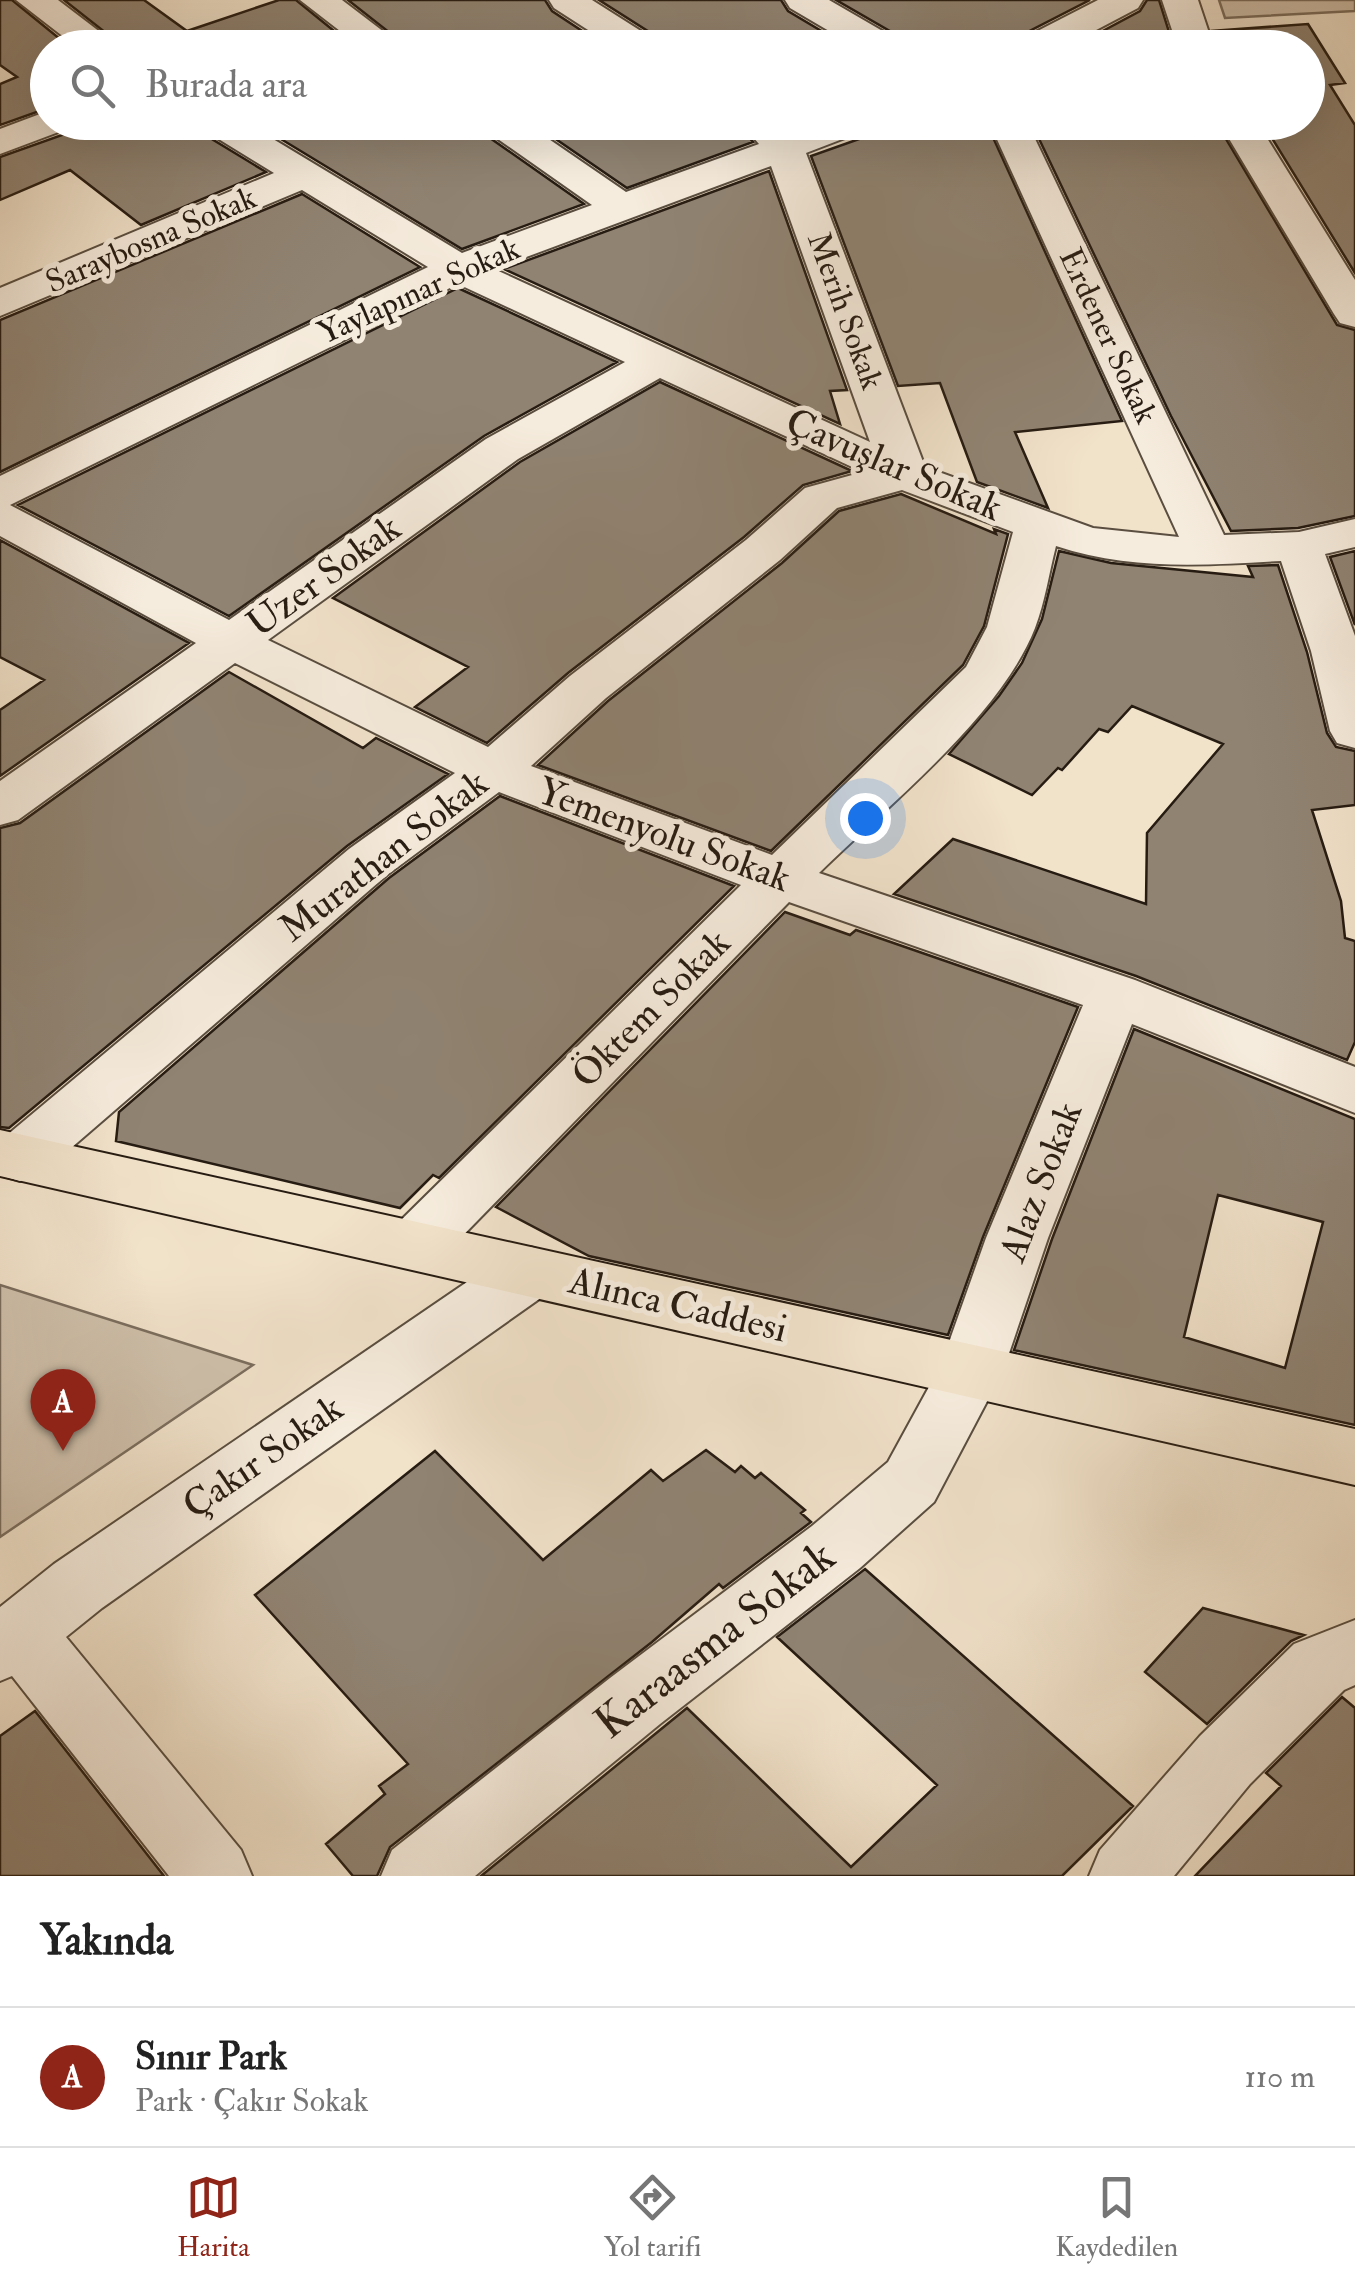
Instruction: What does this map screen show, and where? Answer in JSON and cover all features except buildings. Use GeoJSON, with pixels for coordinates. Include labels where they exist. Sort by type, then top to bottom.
{"type":"FeatureCollection","features":[{"type":"Feature","properties":{"kind":"main road","name":"Alınca Caddesi"},"geometry":{"type":"LineString","coordinates":[[10,1156],[1355,1457]]}},
{"type":"Feature","properties":{"kind":"street"},"geometry":{"type":"LineString","coordinates":[[0,4],[12,0]]}},
{"type":"Feature","properties":{"kind":"street"},"geometry":{"type":"LineString","coordinates":[[34,0],[77,30]]}},
{"type":"Feature","properties":{"kind":"street"},"geometry":{"type":"LineString","coordinates":[[318,0],[361,30]]}},
{"type":"Feature","properties":{"kind":"street"},"geometry":{"type":"LineString","coordinates":[[568,0],[614,30]]}},
{"type":"Feature","properties":{"kind":"street"},"geometry":{"type":"LineString","coordinates":[[803,0],[854,30]]}},
{"type":"Feature","properties":{"kind":"street"},"geometry":{"type":"LineString","coordinates":[[1052,0],[1086,20]]}},
{"type":"Feature","properties":{"kind":"street"},"geometry":{"type":"LineString","coordinates":[[1067,30],[1125,0]]}},
{"type":"Feature","properties":{"kind":"street"},"geometry":{"type":"LineString","coordinates":[[1180,0],[1190,30]]}},
{"type":"Feature","properties":{"kind":"street"},"geometry":{"type":"LineString","coordinates":[[0,142],[30,130]]}},
{"type":"Feature","properties":{"kind":"street","name":"Çavuşlar Sokak"},"geometry":{"type":"LineString","coordinates":[[245,140],[458,268],[906,474],[1038,526],[1087,541],[1144,550],[1299,546],[1355,533]]}},
{"type":"Feature","properties":{"kind":"street"},"geometry":{"type":"LineString","coordinates":[[524,140],[620,206]]}},
{"type":"Feature","properties":{"kind":"street","name":"Yaylapınar Sokak"},"geometry":{"type":"LineString","coordinates":[[0,494],[458,268],[620,206],[761,140]]}},
{"type":"Feature","properties":{"kind":"street","name":"Merih Sokak"},"geometry":{"type":"LineString","coordinates":[[774,140],[906,474]]}},
{"type":"Feature","properties":{"kind":"street","name":"Erdener Sokak"},"geometry":{"type":"LineString","coordinates":[[1016,140],[1208,550]]}},
{"type":"Feature","properties":{"kind":"street"},"geometry":{"type":"LineString","coordinates":[[1249,140],[1355,314]]}},
{"type":"Feature","properties":{"kind":"street","name":"Saraybosna Sokak"},"geometry":{"type":"LineString","coordinates":[[0,303],[302,176]]}},
{"type":"Feature","properties":{"kind":"street","name":"Uzer Sokak"},"geometry":{"type":"LineString","coordinates":[[0,807],[502,449],[658,361]]}},
{"type":"Feature","properties":{"kind":"street","name":"Murathan Sokak"},"geometry":{"type":"LineString","coordinates":[[10,1156],[368,862],[493,771],[588,687],[764,550],[821,498],[906,474]]}},
{"type":"Feature","properties":{"kind":"street","name":"Yemenyolu Sokak"},"geometry":{"type":"LineString","coordinates":[[0,517],[233,643],[312,678],[493,771],[780,879],[1115,995],[1355,1091]]}},
{"type":"Feature","properties":{"kind":"street","name":"Öktem Sokak"},"geometry":{"type":"LineString","coordinates":[[416,1244],[986,675],[1011,628],[1038,526]]}},
{"type":"Feature","properties":{"kind":"street"},"geometry":{"type":"LineString","coordinates":[[1299,546],[1336,651],[1355,731]]}},
{"type":"Feature","properties":{"kind":"street","name":"Alaz Sokak"},"geometry":{"type":"LineString","coordinates":[[971,1371],[1017,1238],[1115,995]]}},
{"type":"Feature","properties":{"kind":"street","name":"Çakır Sokak"},"geometry":{"type":"LineString","coordinates":[[10,1641],[78,1586],[530,1272]]}},
{"type":"Feature","properties":{"kind":"street","name":"Karaasma Sokak"},"geometry":{"type":"LineString","coordinates":[[418,1876],[635,1701],[836,1547],[910,1482],[971,1371]]}},
{"type":"Feature","properties":{"kind":"street"},"geometry":{"type":"LineString","coordinates":[[10,1641],[214,1876]]}},
{"type":"Feature","properties":{"kind":"street"},"geometry":{"type":"LineString","coordinates":[[1126,1876],[1225,1760],[1319,1667],[1355,1652]]}},
{"type":"Feature","properties":{"kind":"shaded area"},"geometry":{"type":"Polygon","coordinates":[[[1219,0],[1355,0],[1355,11],[1225,18],[1219,0]]]}},
{"type":"Feature","properties":{"kind":"shaded area"},"geometry":{"type":"Polygon","coordinates":[[[0,1285],[253,1365],[0,1537],[0,1285]]]}},
{"type":"Feature","properties":{"kind":"place","name":"Sınır Park"},"geometry":{"type":"Point","coordinates":[63,1451]}}]}
